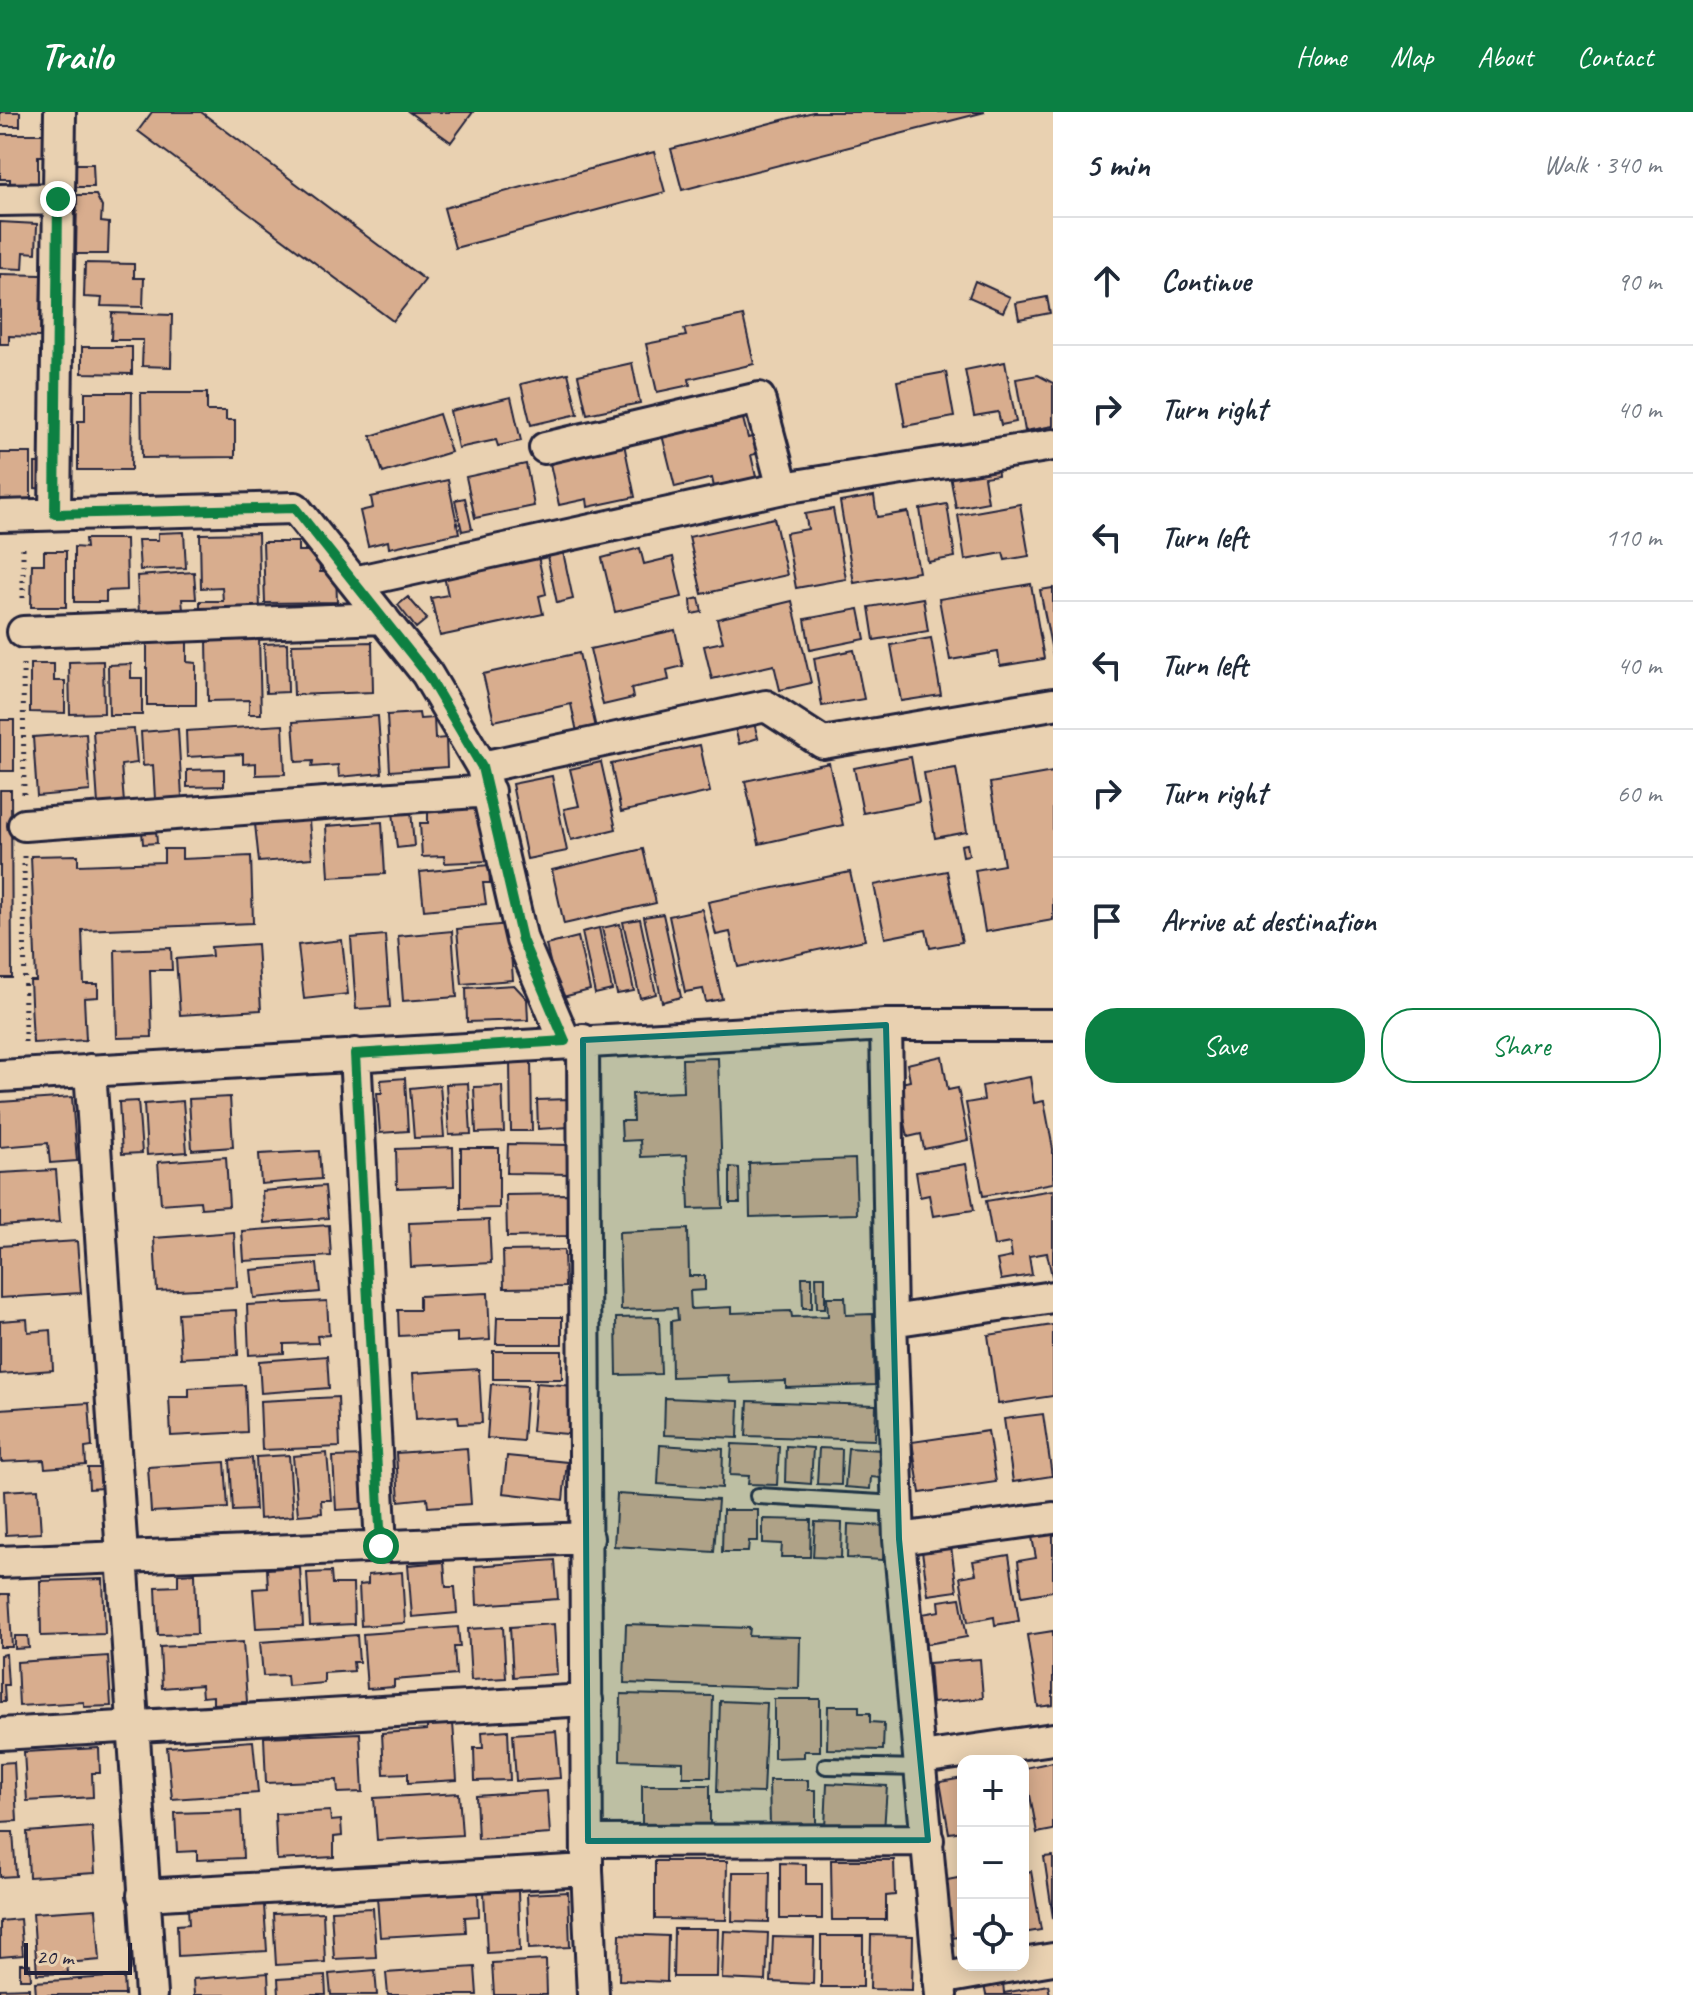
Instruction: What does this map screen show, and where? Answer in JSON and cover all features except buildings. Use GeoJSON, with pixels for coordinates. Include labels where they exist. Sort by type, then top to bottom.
{"type":"FeatureCollection","features":[{"type":"Feature","properties":{"kind":"street"},"geometry":{"type":"LineString","coordinates":[[55,514],[60,112]]}},
{"type":"Feature","properties":{"kind":"street"},"geometry":{"type":"LineString","coordinates":[[0,200],[58,199]]}},
{"type":"Feature","properties":{"kind":"street"},"geometry":{"type":"LineString","coordinates":[[545,448],[759,398],[783,488]]}},
{"type":"Feature","properties":{"kind":"street"},"geometry":{"type":"LineString","coordinates":[[354,582],[783,488],[1053,445]]}},
{"type":"Feature","properties":{"kind":"street"},"geometry":{"type":"LineString","coordinates":[[0,516],[295,508],[427,674],[485,779],[522,940],[574,1041],[588,1538],[587,1856],[593,1995]]}},
{"type":"Feature","properties":{"kind":"street"},"geometry":{"type":"LineString","coordinates":[[23,632],[383,618]]}},
{"type":"Feature","properties":{"kind":"street"},"geometry":{"type":"LineString","coordinates":[[24,825],[485,779],[766,706],[823,743],[1053,704]]}},
{"type":"Feature","properties":{"kind":"street"},"geometry":{"type":"LineString","coordinates":[[886,1025],[891,1321],[899,1539],[940,1987],[996,1971]]}},
{"type":"Feature","properties":{"kind":"street"},"geometry":{"type":"LineString","coordinates":[[0,1076],[886,1025],[1053,1025]]}},
{"type":"Feature","properties":{"kind":"street"},"geometry":{"type":"LineString","coordinates":[[355,1054],[381,1546]]}},
{"type":"Feature","properties":{"kind":"street"},"geometry":{"type":"LineString","coordinates":[[90,1070],[151,1995]]}},
{"type":"Feature","properties":{"kind":"street"},"geometry":{"type":"LineString","coordinates":[[891,1321],[1053,1297]]}},
{"type":"Feature","properties":{"kind":"street"},"geometry":{"type":"LineString","coordinates":[[899,1539],[1053,1518]]}},
{"type":"Feature","properties":{"kind":"street"},"geometry":{"type":"LineString","coordinates":[[0,1562],[588,1538]]}},
{"type":"Feature","properties":{"kind":"street"},"geometry":{"type":"LineString","coordinates":[[0,1734],[587,1700]]}},
{"type":"Feature","properties":{"kind":"street"},"geometry":{"type":"LineString","coordinates":[[921,1763],[1053,1739]]}},
{"type":"Feature","properties":{"kind":"street"},"geometry":{"type":"LineString","coordinates":[[143,1895],[587,1856],[928,1840]]}},
{"type":"Feature","properties":{"kind":"street"},"geometry":{"type":"LineString","coordinates":[[1029,1963],[1053,1959]]}},
{"type":"Feature","properties":{"kind":"lane"},"geometry":{"type":"LineString","coordinates":[[758,1496],[898,1504]]}},
{"type":"Feature","properties":{"kind":"lane"},"geometry":{"type":"LineString","coordinates":[[826,1766],[921,1763]]}},
{"type":"Feature","properties":{"kind":"highlighted area"},"geometry":{"type":"Polygon","coordinates":[[[886,1025],[899,1539],[928,1840],[588,1841],[583,1040],[886,1025]]]}},
{"type":"Feature","properties":{"kind":"route"},"geometry":{"type":"LineString","coordinates":[[58,199],[55,514],[295,508],[427,674],[482,767],[522,940],[565,1041],[355,1054],[381,1546]]}}]}
